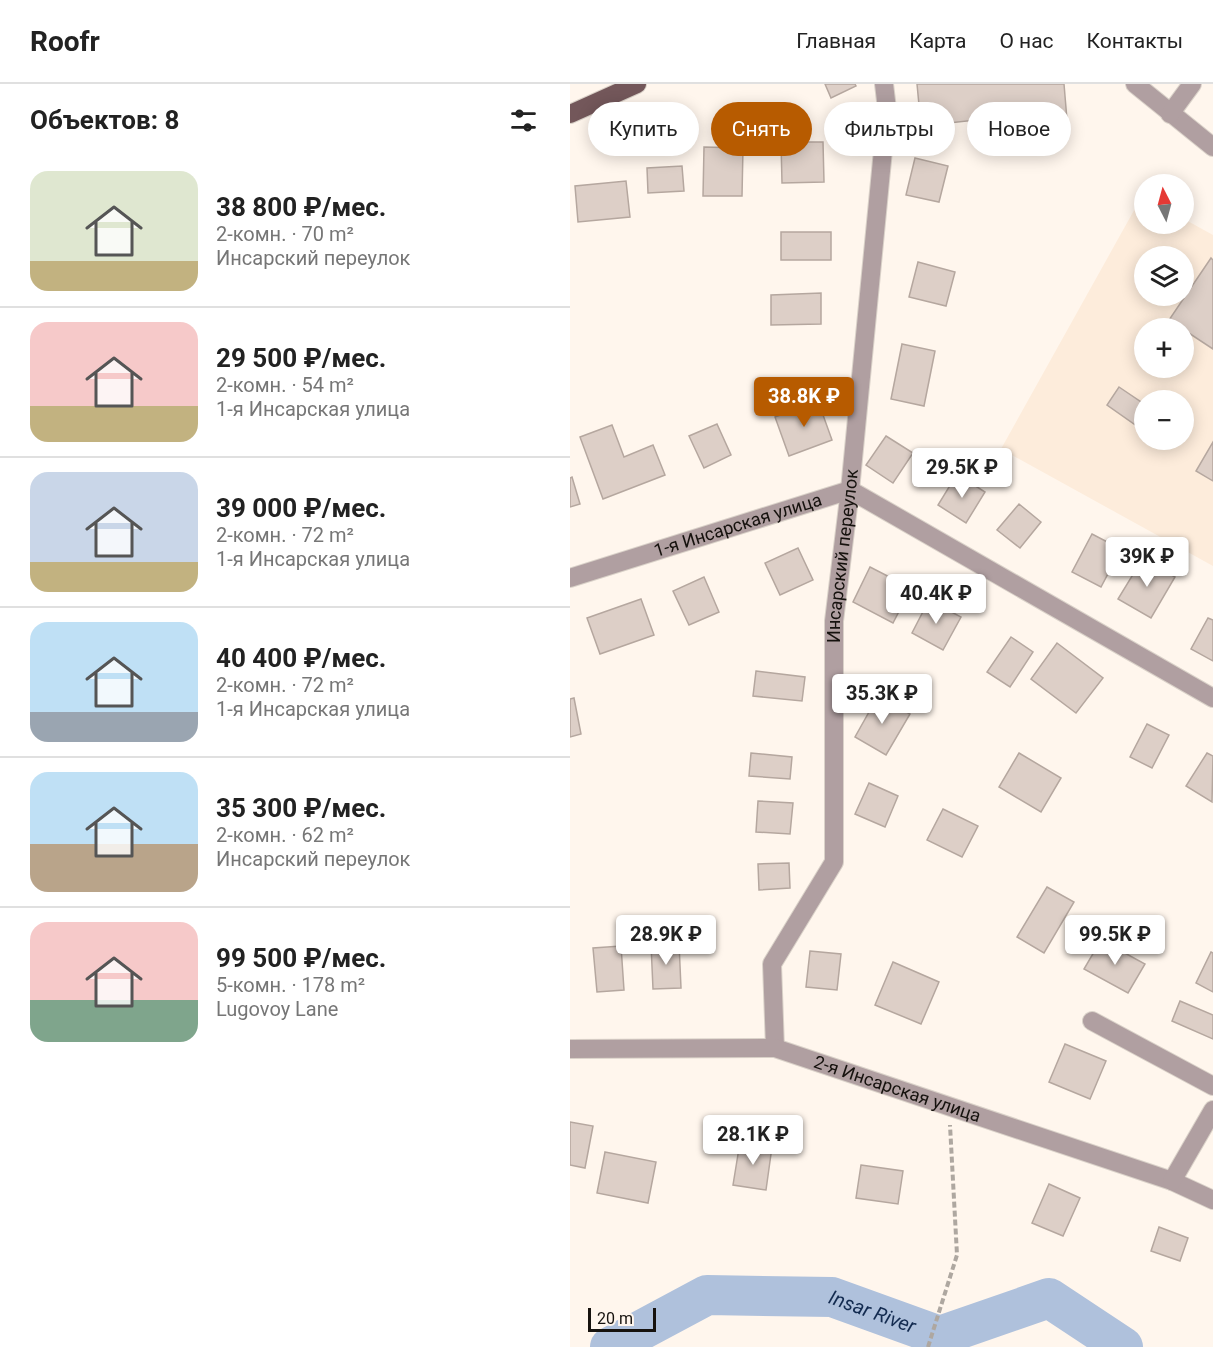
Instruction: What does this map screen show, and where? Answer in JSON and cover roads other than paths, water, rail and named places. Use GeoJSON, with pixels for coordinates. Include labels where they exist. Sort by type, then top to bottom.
{"type":"FeatureCollection","features":[{"type":"Feature","properties":{"kind":"main road"},"geometry":{"type":"LineString","coordinates":[[570,114],[637,84]]}},
{"type":"Feature","properties":{"kind":"street","name":"Инсарский переулок"},"geometry":{"type":"LineString","coordinates":[[775,1048],[772,964],[834,862],[834,621],[850,490],[887,109],[884,84]]}},
{"type":"Feature","properties":{"kind":"street"},"geometry":{"type":"LineString","coordinates":[[1135,84],[1213,147]]}},
{"type":"Feature","properties":{"kind":"street"},"geometry":{"type":"LineString","coordinates":[[1170,114],[1192,84]]}},
{"type":"Feature","properties":{"kind":"street","name":"1-я Инсарская улица"},"geometry":{"type":"LineString","coordinates":[[570,578],[850,490]]}},
{"type":"Feature","properties":{"kind":"street"},"geometry":{"type":"LineString","coordinates":[[850,490],[1213,698]]}},
{"type":"Feature","properties":{"kind":"street"},"geometry":{"type":"LineString","coordinates":[[1092,1021],[1213,1086]]}},
{"type":"Feature","properties":{"kind":"street","name":"2-я Инсарская улица"},"geometry":{"type":"LineString","coordinates":[[570,1049],[775,1048],[1172,1182],[1213,1200]]}},
{"type":"Feature","properties":{"kind":"street"},"geometry":{"type":"LineString","coordinates":[[1172,1182],[1213,1110]]}},
{"type":"Feature","properties":{"kind":"waterway","name":"Insar River"},"geometry":{"type":"LineString","coordinates":[[610,1347],[707,1295],[832,1297],[940,1336],[1049,1298],[1123,1347]]}}]}
